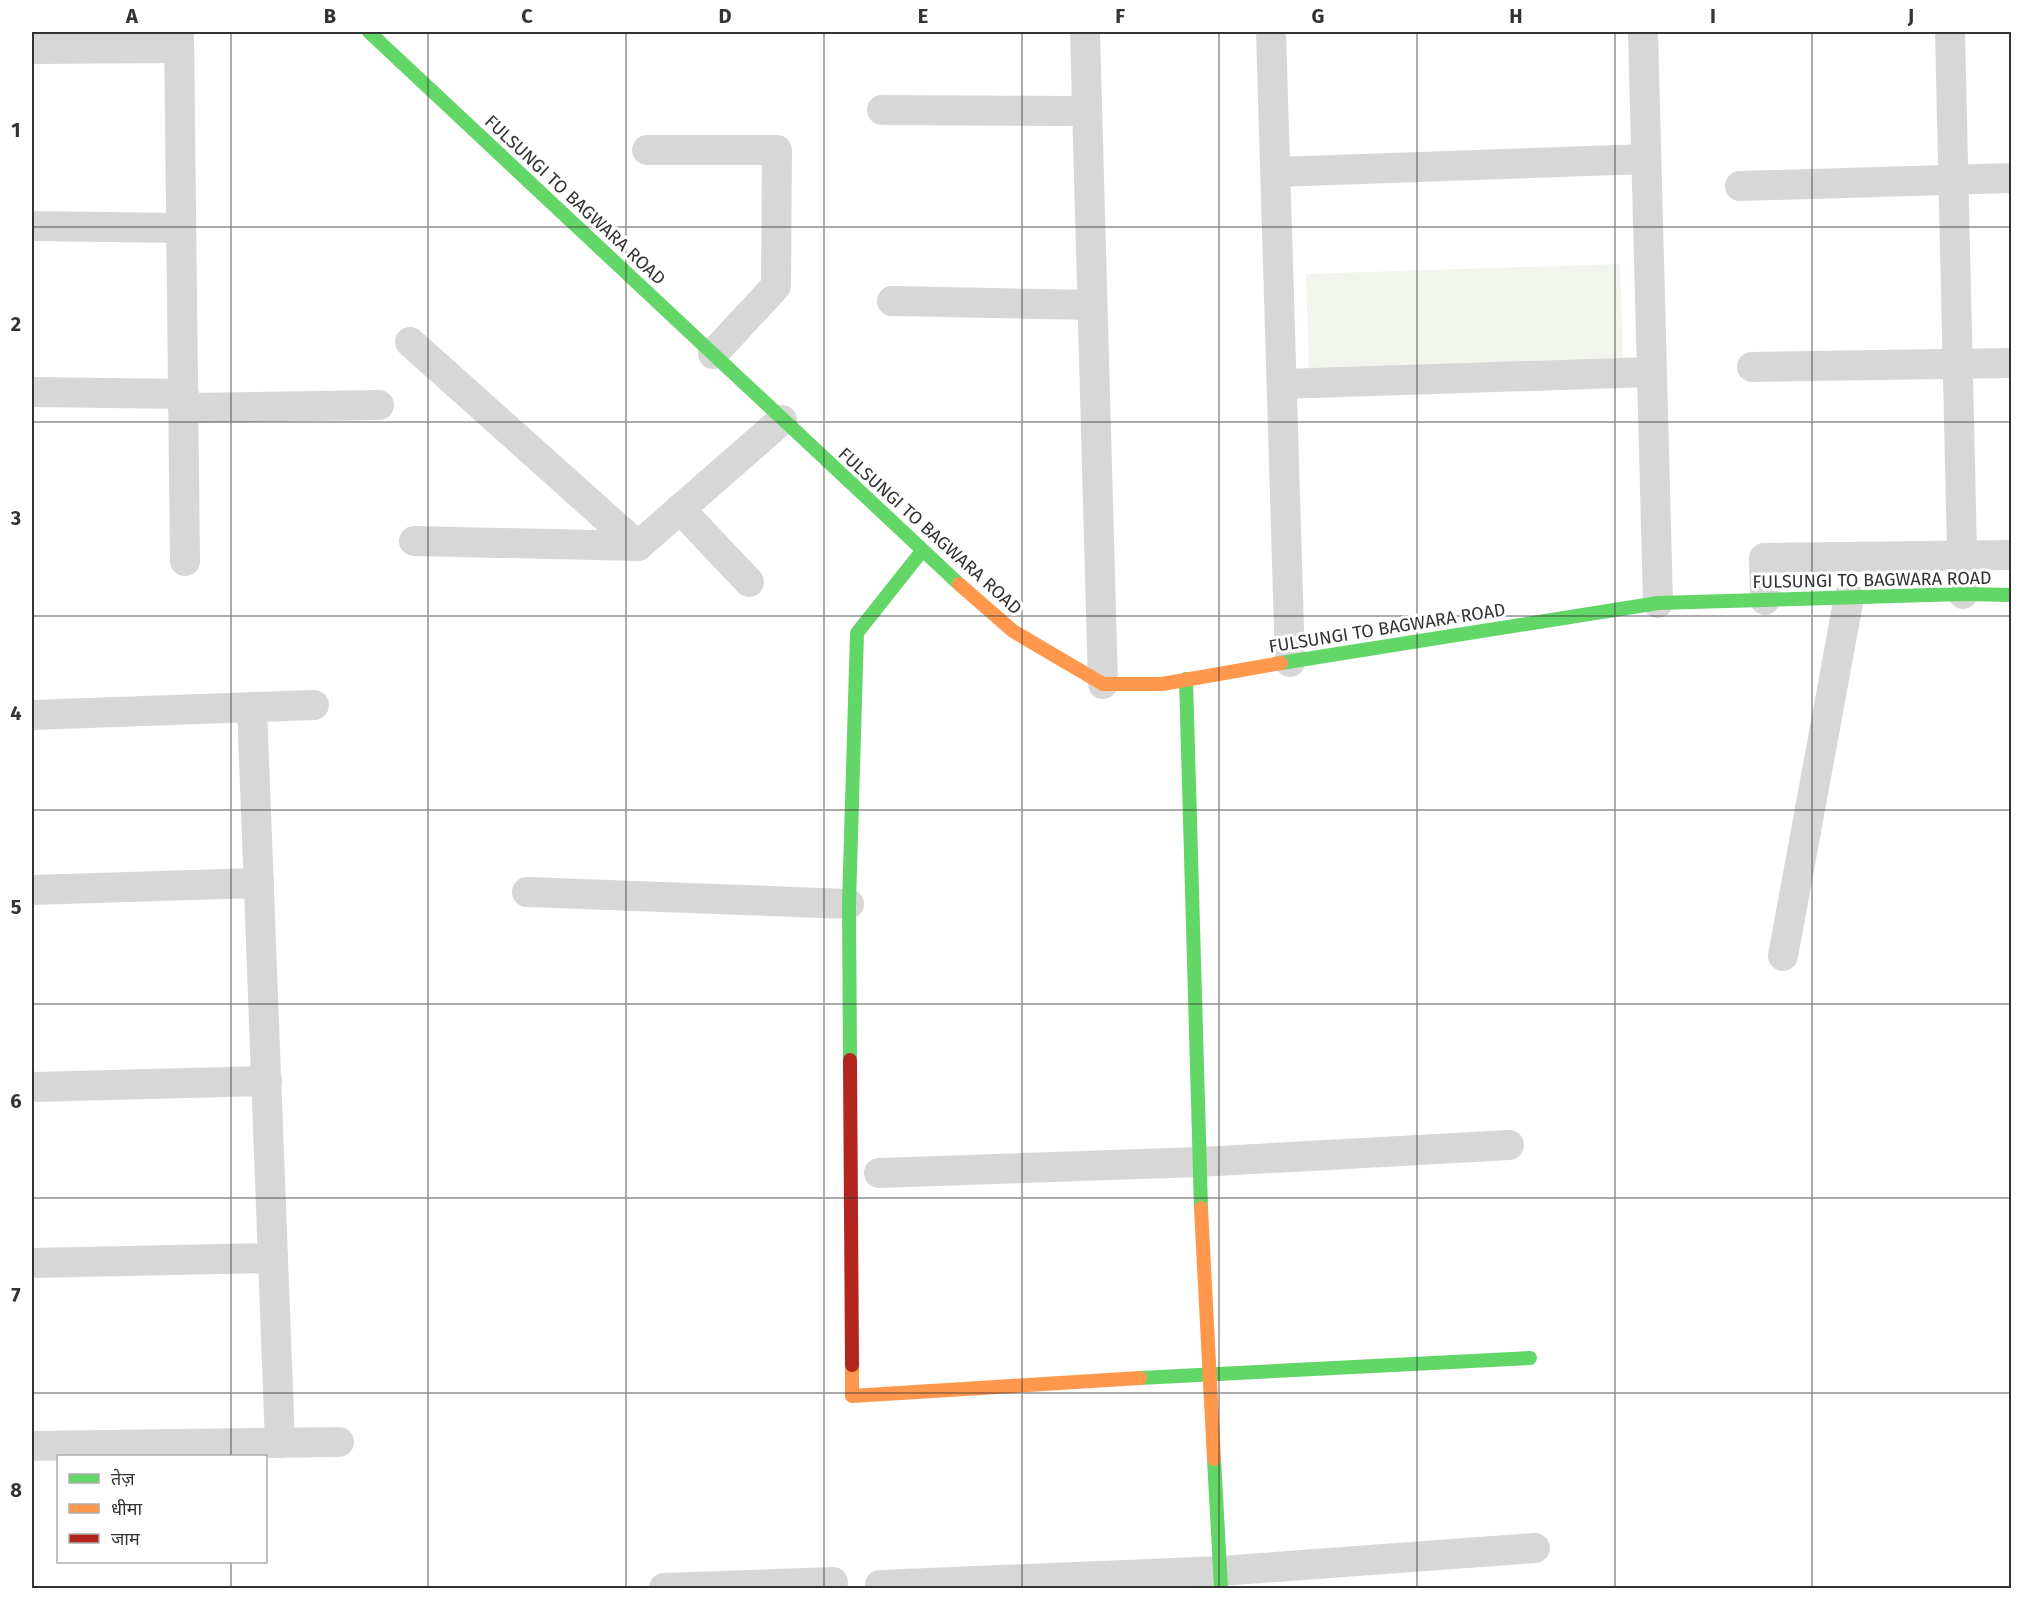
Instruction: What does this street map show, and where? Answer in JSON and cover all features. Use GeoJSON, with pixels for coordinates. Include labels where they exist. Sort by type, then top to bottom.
{"type":"FeatureCollection","features":[{"type":"Feature","properties":{"kind":"street"},"geometry":{"type":"LineString","coordinates":[[1085,32],[1103,684]]}},
{"type":"Feature","properties":{"kind":"street"},"geometry":{"type":"LineString","coordinates":[[1271,32],[1290,662]]}},
{"type":"Feature","properties":{"kind":"street"},"geometry":{"type":"LineString","coordinates":[[1643,32],[1658,603]]}},
{"type":"Feature","properties":{"kind":"street"},"geometry":{"type":"LineString","coordinates":[[1950,32],[1963,594]]}},
{"type":"Feature","properties":{"kind":"street","name":"FULSUNGI TO BAGWARA ROAD"},"geometry":{"type":"LineString","coordinates":[[383,36],[782,420],[922,551],[1013,631],[1103,684],[1162,684],[1658,603],[1963,594],[2012,595]]}},
{"type":"Feature","properties":{"kind":"street"},"geometry":{"type":"LineString","coordinates":[[32,49],[179,40],[185,561]]}},
{"type":"Feature","properties":{"kind":"street"},"geometry":{"type":"LineString","coordinates":[[882,110],[1087,111]]}},
{"type":"Feature","properties":{"kind":"street"},"geometry":{"type":"LineString","coordinates":[[647,150],[777,150],[776,286],[713,354]]}},
{"type":"Feature","properties":{"kind":"street"},"geometry":{"type":"LineString","coordinates":[[1276,172],[1646,159]]}},
{"type":"Feature","properties":{"kind":"street"},"geometry":{"type":"LineString","coordinates":[[1740,186],[2012,178]]}},
{"type":"Feature","properties":{"kind":"street"},"geometry":{"type":"LineString","coordinates":[[32,226],[182,228]]}},
{"type":"Feature","properties":{"kind":"street"},"geometry":{"type":"LineString","coordinates":[[892,301],[1092,305]]}},
{"type":"Feature","properties":{"kind":"street"},"geometry":{"type":"LineString","coordinates":[[410,342],[638,546]]}},
{"type":"Feature","properties":{"kind":"street"},"geometry":{"type":"LineString","coordinates":[[1752,367],[2012,363]]}},
{"type":"Feature","properties":{"kind":"street"},"geometry":{"type":"LineString","coordinates":[[1282,384],[1652,372]]}},
{"type":"Feature","properties":{"kind":"street"},"geometry":{"type":"LineString","coordinates":[[32,392],[184,401],[379,405]]}},
{"type":"Feature","properties":{"kind":"street"},"geometry":{"type":"LineString","coordinates":[[414,541],[638,546],[782,420]]}},
{"type":"Feature","properties":{"kind":"street"},"geometry":{"type":"LineString","coordinates":[[680,509],[749,582]]}},
{"type":"Feature","properties":{"kind":"street"},"geometry":{"type":"LineString","coordinates":[[922,551],[857,633],[849,904],[852,1396],[1210,1374],[1530,1358]]}},
{"type":"Feature","properties":{"kind":"street"},"geometry":{"type":"LineString","coordinates":[[1765,600],[1764,558],[2012,555]]}},
{"type":"Feature","properties":{"kind":"street"},"geometry":{"type":"LineString","coordinates":[[1783,956],[1849,597]]}},
{"type":"Feature","properties":{"kind":"street"},"geometry":{"type":"LineString","coordinates":[[1186,679],[1199,1162],[1220,1580]]}},
{"type":"Feature","properties":{"kind":"street"},"geometry":{"type":"LineString","coordinates":[[32,715],[314,705]]}},
{"type":"Feature","properties":{"kind":"street"},"geometry":{"type":"LineString","coordinates":[[252,707],[280,1443]]}},
{"type":"Feature","properties":{"kind":"street"},"geometry":{"type":"LineString","coordinates":[[32,890],[259,883]]}},
{"type":"Feature","properties":{"kind":"street"},"geometry":{"type":"LineString","coordinates":[[527,892],[849,904]]}},
{"type":"Feature","properties":{"kind":"street"},"geometry":{"type":"LineString","coordinates":[[32,1087],[267,1081]]}},
{"type":"Feature","properties":{"kind":"street"},"geometry":{"type":"LineString","coordinates":[[879,1173],[1199,1162],[1509,1145]]}},
{"type":"Feature","properties":{"kind":"street"},"geometry":{"type":"LineString","coordinates":[[32,1263],[273,1258]]}},
{"type":"Feature","properties":{"kind":"street"},"geometry":{"type":"LineString","coordinates":[[32,1446],[339,1442]]}},
{"type":"Feature","properties":{"kind":"street"},"geometry":{"type":"LineString","coordinates":[[880,1585],[1220,1580],[1535,1548]]}},
{"type":"Feature","properties":{"kind":"street"},"geometry":{"type":"LineString","coordinates":[[664,1588],[833,1582]]}},
{"type":"Feature","properties":{"kind":"shaded area"},"geometry":{"type":"Polygon","coordinates":[[[1620,264],[1623,359],[1309,369],[1306,274],[1620,264]]]}},
{"type":"Feature","properties":{"kind":"traffic: fast"},"geometry":{"type":"LineString","coordinates":[[369,32],[959,584]]}},
{"type":"Feature","properties":{"kind":"traffic: fast"},"geometry":{"type":"LineString","coordinates":[[850,1060],[849,904],[857,633],[922,551]]}},
{"type":"Feature","properties":{"kind":"traffic: fast"},"geometry":{"type":"LineString","coordinates":[[1281,663],[1658,603],[1963,594],[2012,595]]}},
{"type":"Feature","properties":{"kind":"traffic: fast"},"geometry":{"type":"LineString","coordinates":[[1186,679],[1201,1208]]}},
{"type":"Feature","properties":{"kind":"traffic: fast"},"geometry":{"type":"LineString","coordinates":[[1140,1378],[1530,1358]]}},
{"type":"Feature","properties":{"kind":"traffic: fast"},"geometry":{"type":"LineString","coordinates":[[1214,1459],[1221,1588]]}},
{"type":"Feature","properties":{"kind":"traffic: slow"},"geometry":{"type":"LineString","coordinates":[[959,584],[1013,631],[1103,684],[1162,684],[1281,663]]}},
{"type":"Feature","properties":{"kind":"traffic: slow"},"geometry":{"type":"LineString","coordinates":[[1201,1208],[1214,1459]]}},
{"type":"Feature","properties":{"kind":"traffic: slow"},"geometry":{"type":"LineString","coordinates":[[852,1365],[852,1396],[1140,1378]]}},
{"type":"Feature","properties":{"kind":"traffic: jam"},"geometry":{"type":"LineString","coordinates":[[850,1060],[852,1365]]}}]}
